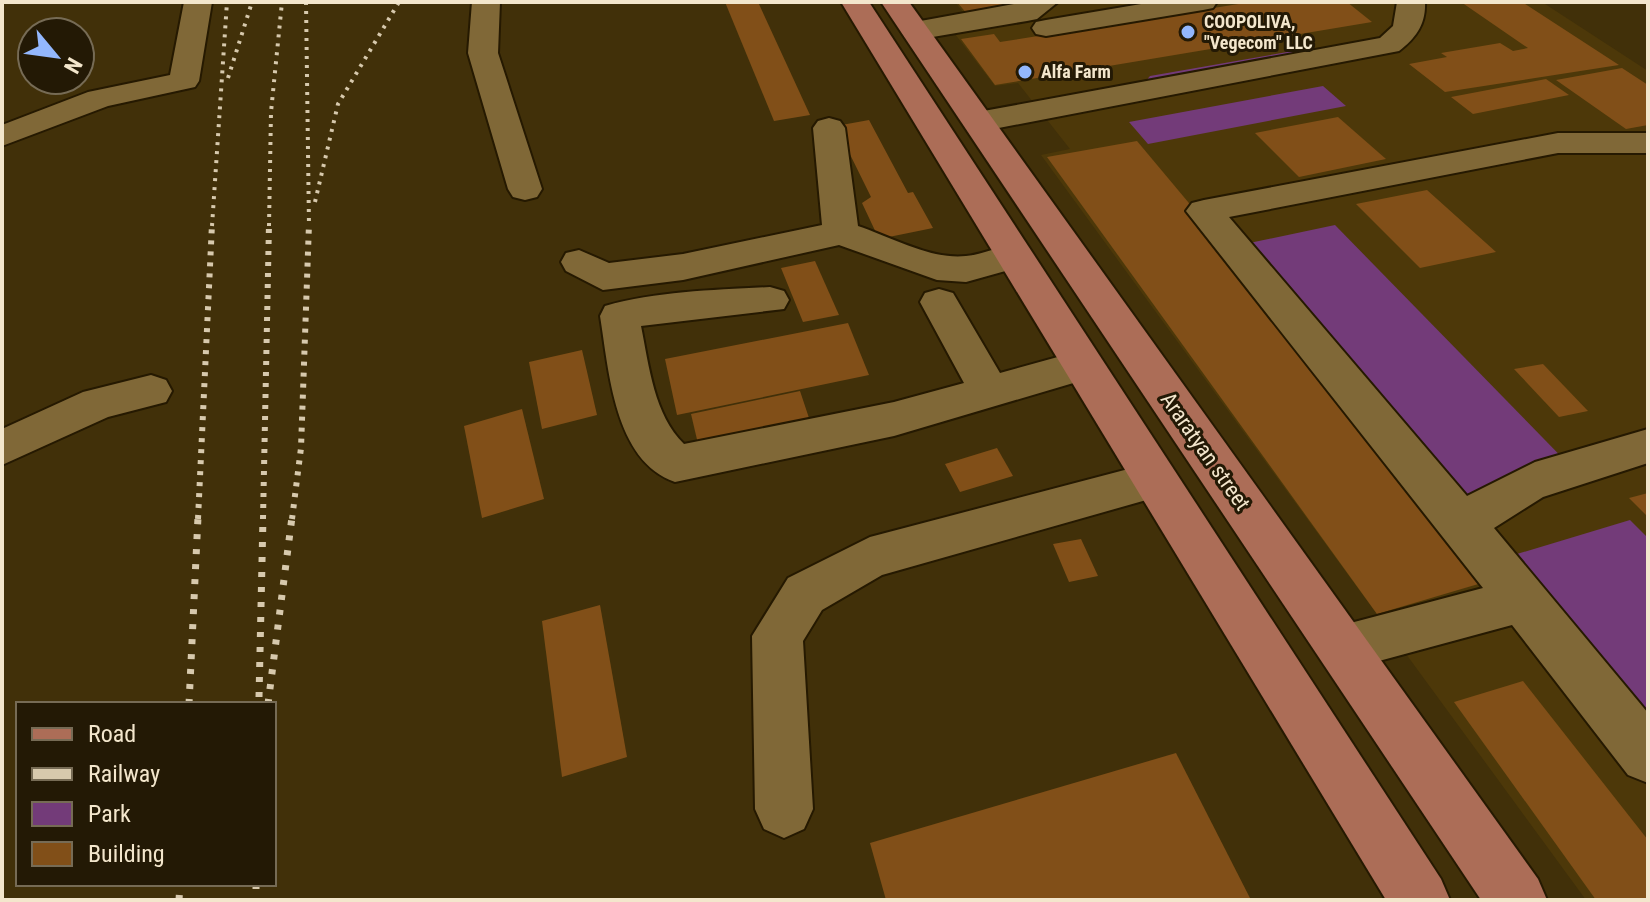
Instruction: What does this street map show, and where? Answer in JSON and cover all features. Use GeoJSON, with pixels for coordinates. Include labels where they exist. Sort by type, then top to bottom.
{"type":"FeatureCollection","features":[{"type":"Feature","properties":{"kind":"main road"},"geometry":{"type":"LineString","coordinates":[[855,2],[1420,900]]}},
{"type":"Feature","properties":{"kind":"main road","name":"Araratyan street"},"geometry":{"type":"LineString","coordinates":[[905,16],[1517,900]]}},
{"type":"Feature","properties":{"kind":"lane"},"geometry":{"type":"LineString","coordinates":[[2,136],[99,99],[184,81],[198,2]]}},
{"type":"Feature","properties":{"kind":"lane"},"geometry":{"type":"LineString","coordinates":[[486,2],[483,53],[525,189]]}},
{"type":"Feature","properties":{"kind":"lane"},"geometry":{"type":"LineString","coordinates":[[905,16],[1045,15],[1203,2]]}},
{"type":"Feature","properties":{"kind":"lane"},"geometry":{"type":"LineString","coordinates":[[978,122],[1389,45],[1409,25],[1413,17],[1411,2]]}},
{"type":"Feature","properties":{"kind":"lane"},"geometry":{"type":"LineString","coordinates":[[829,128],[841,233]]}},
{"type":"Feature","properties":{"kind":"lane"},"geometry":{"type":"LineString","coordinates":[[1648,143],[1558,143],[1204,211],[1648,755]]}},
{"type":"Feature","properties":{"kind":"lane"},"geometry":{"type":"LineString","coordinates":[[579,262],[603,277],[683,267],[841,233],[937,267],[966,269],[1014,256]]}},
{"type":"Feature","properties":{"kind":"lane"},"geometry":{"type":"LineString","coordinates":[[770,300],[685,305],[619,316],[631,379],[650,439],[675,464],[894,419],[1083,365]]}},
{"type":"Feature","properties":{"kind":"lane"},"geometry":{"type":"LineString","coordinates":[[939,302],[990,392]]}},
{"type":"Feature","properties":{"kind":"lane"},"geometry":{"type":"LineString","coordinates":[[2,448],[98,403],[151,391]]}},
{"type":"Feature","properties":{"kind":"lane"},"geometry":{"type":"LineString","coordinates":[[1464,526],[1499,496],[1530,481],[1648,446]]}},
{"type":"Feature","properties":{"kind":"lane"},"geometry":{"type":"LineString","coordinates":[[784,809],[777,636],[805,594],[870,558],[1155,480]]}},
{"type":"Feature","properties":{"kind":"lane"},"geometry":{"type":"LineString","coordinates":[[1342,647],[1523,600]]}},
{"type":"Feature","properties":{"kind":"shaded area"},"geometry":{"type":"Polygon","coordinates":[[[955,2],[1542,2],[1648,71],[1648,900],[1586,900],[1041,155],[1070,149],[1018,83],[995,86],[955,34],[977,30],[955,2]]]}},
{"type":"Feature","properties":{"kind":"green space"},"geometry":{"type":"Polygon","coordinates":[[[1293,51],[1311,67],[1145,82],[1150,76],[1293,51]]]}},
{"type":"Feature","properties":{"kind":"green space"},"geometry":{"type":"Polygon","coordinates":[[[1323,86],[1346,106],[1148,144],[1129,122],[1323,86]]]}},
{"type":"Feature","properties":{"kind":"green space"},"geometry":{"type":"Polygon","coordinates":[[[1335,225],[1583,479],[1461,512],[1235,246],[1335,225]]]}},
{"type":"Feature","properties":{"kind":"green space"},"geometry":{"type":"Polygon","coordinates":[[[1630,520],[1648,538],[1648,719],[1507,557],[1630,520]]]}},
{"type":"Feature","properties":{"kind":"building"},"geometry":{"type":"Polygon","coordinates":[[[725,2],[758,2],[810,115],[774,121],[725,2]]]}},
{"type":"Feature","properties":{"kind":"building"},"geometry":{"type":"Polygon","coordinates":[[[957,2],[1036,2],[968,15],[957,2]]]}},
{"type":"Feature","properties":{"kind":"building","name":"COOPOLIVA, \"Vegecom\" LLC"},"geometry":{"type":"Polygon","coordinates":[[[1251,2],[1347,2],[1372,22],[995,85],[961,39],[994,34],[1000,42],[1251,2]]]}},
{"type":"Feature","properties":{"kind":"building"},"geometry":{"type":"Polygon","coordinates":[[[1461,2],[1522,2],[1619,65],[1445,92],[1409,64],[1447,57],[1441,53],[1500,43],[1513,51],[1528,48],[1461,2]]]}},
{"type":"Feature","properties":{"kind":"building"},"geometry":{"type":"Polygon","coordinates":[[[1622,68],[1648,85],[1648,125],[1626,129],[1556,80],[1622,68]]]}},
{"type":"Feature","properties":{"kind":"building"},"geometry":{"type":"Polygon","coordinates":[[[1546,79],[1569,95],[1473,114],[1451,97],[1546,79]]]}},
{"type":"Feature","properties":{"kind":"building"},"geometry":{"type":"Polygon","coordinates":[[[1338,117],[1386,159],[1299,177],[1255,133],[1338,117]]]}},
{"type":"Feature","properties":{"kind":"building"},"geometry":{"type":"Polygon","coordinates":[[[869,120],[908,193],[913,192],[933,228],[879,239],[862,203],[871,197],[836,126],[869,120]]]}},
{"type":"Feature","properties":{"kind":"building"},"geometry":{"type":"Polygon","coordinates":[[[1137,141],[1502,577],[1377,614],[1047,157],[1137,141]]]}},
{"type":"Feature","properties":{"kind":"building"},"geometry":{"type":"Polygon","coordinates":[[[1427,190],[1496,252],[1420,268],[1356,204],[1427,190]]]}},
{"type":"Feature","properties":{"kind":"building"},"geometry":{"type":"Polygon","coordinates":[[[815,261],[839,315],[803,322],[781,268],[815,261]]]}},
{"type":"Feature","properties":{"kind":"building"},"geometry":{"type":"Polygon","coordinates":[[[848,323],[869,375],[677,415],[665,359],[848,323]]]}},
{"type":"Feature","properties":{"kind":"building"},"geometry":{"type":"Polygon","coordinates":[[[582,350],[597,415],[542,429],[529,362],[582,350]]]}},
{"type":"Feature","properties":{"kind":"building"},"geometry":{"type":"Polygon","coordinates":[[[1543,364],[1588,411],[1559,417],[1514,369],[1543,364]]]}},
{"type":"Feature","properties":{"kind":"building"},"geometry":{"type":"Polygon","coordinates":[[[800,391],[811,424],[699,448],[691,414],[800,391]]]}},
{"type":"Feature","properties":{"kind":"building"},"geometry":{"type":"Polygon","coordinates":[[[522,409],[544,499],[482,518],[464,426],[522,409]]]}},
{"type":"Feature","properties":{"kind":"building"},"geometry":{"type":"Polygon","coordinates":[[[997,448],[1013,476],[960,492],[945,464],[997,448]]]}},
{"type":"Feature","properties":{"kind":"building"},"geometry":{"type":"Polygon","coordinates":[[[1648,493],[1648,517],[1629,498],[1648,493]]]}},
{"type":"Feature","properties":{"kind":"building"},"geometry":{"type":"Polygon","coordinates":[[[1081,539],[1098,576],[1069,582],[1053,544],[1081,539]]]}},
{"type":"Feature","properties":{"kind":"building"},"geometry":{"type":"Polygon","coordinates":[[[600,605],[627,757],[562,777],[542,621],[600,605]]]}},
{"type":"Feature","properties":{"kind":"building"},"geometry":{"type":"Polygon","coordinates":[[[1523,681],[1648,840],[1648,900],[1596,900],[1454,702],[1523,681]]]}},
{"type":"Feature","properties":{"kind":"building"},"geometry":{"type":"Polygon","coordinates":[[[1176,753],[1251,900],[886,900],[870,843],[1176,753]]]}},
{"type":"Feature","properties":{"kind":"railway"},"geometry":{"type":"LineString","coordinates":[[212,226],[227,2]]}},
{"type":"Feature","properties":{"kind":"railway"},"geometry":{"type":"LineString","coordinates":[[228,78],[252,2]]}},
{"type":"Feature","properties":{"kind":"railway"},"geometry":{"type":"LineString","coordinates":[[269,226],[271,112],[282,2]]}},
{"type":"Feature","properties":{"kind":"railway"},"geometry":{"type":"LineString","coordinates":[[306,2],[309,225]]}},
{"type":"Feature","properties":{"kind":"railway"},"geometry":{"type":"LineString","coordinates":[[315,202],[338,104],[399,2]]}},
{"type":"Feature","properties":{"kind":"railway"},"geometry":{"type":"LineString","coordinates":[[198,519],[212,224]]}},
{"type":"Feature","properties":{"kind":"railway"},"geometry":{"type":"LineString","coordinates":[[263,519],[269,224]]}},
{"type":"Feature","properties":{"kind":"railway"},"geometry":{"type":"LineString","coordinates":[[292,519],[301,448],[309,225]]}},
{"type":"Feature","properties":{"kind":"railway"},"geometry":{"type":"LineString","coordinates":[[189,702],[198,517]]}},
{"type":"Feature","properties":{"kind":"railway"},"geometry":{"type":"LineString","coordinates":[[259,697],[263,517]]}},
{"type":"Feature","properties":{"kind":"railway"},"geometry":{"type":"LineString","coordinates":[[268,702],[292,517]]}},
{"type":"Feature","properties":{"kind":"railway"},"geometry":{"type":"LineString","coordinates":[[179,900],[180,886]]}},
{"type":"Feature","properties":{"kind":"railway"},"geometry":{"type":"LineString","coordinates":[[256,886],[256,900]]}},
{"type":"Feature","properties":{"kind":"place","name":"COOPOLIVA, \"Vegecom\" LLC"},"geometry":{"type":"Point","coordinates":[1188,32]}},
{"type":"Feature","properties":{"kind":"place","name":"Alfa Farm"},"geometry":{"type":"Point","coordinates":[1025,72]}}]}
